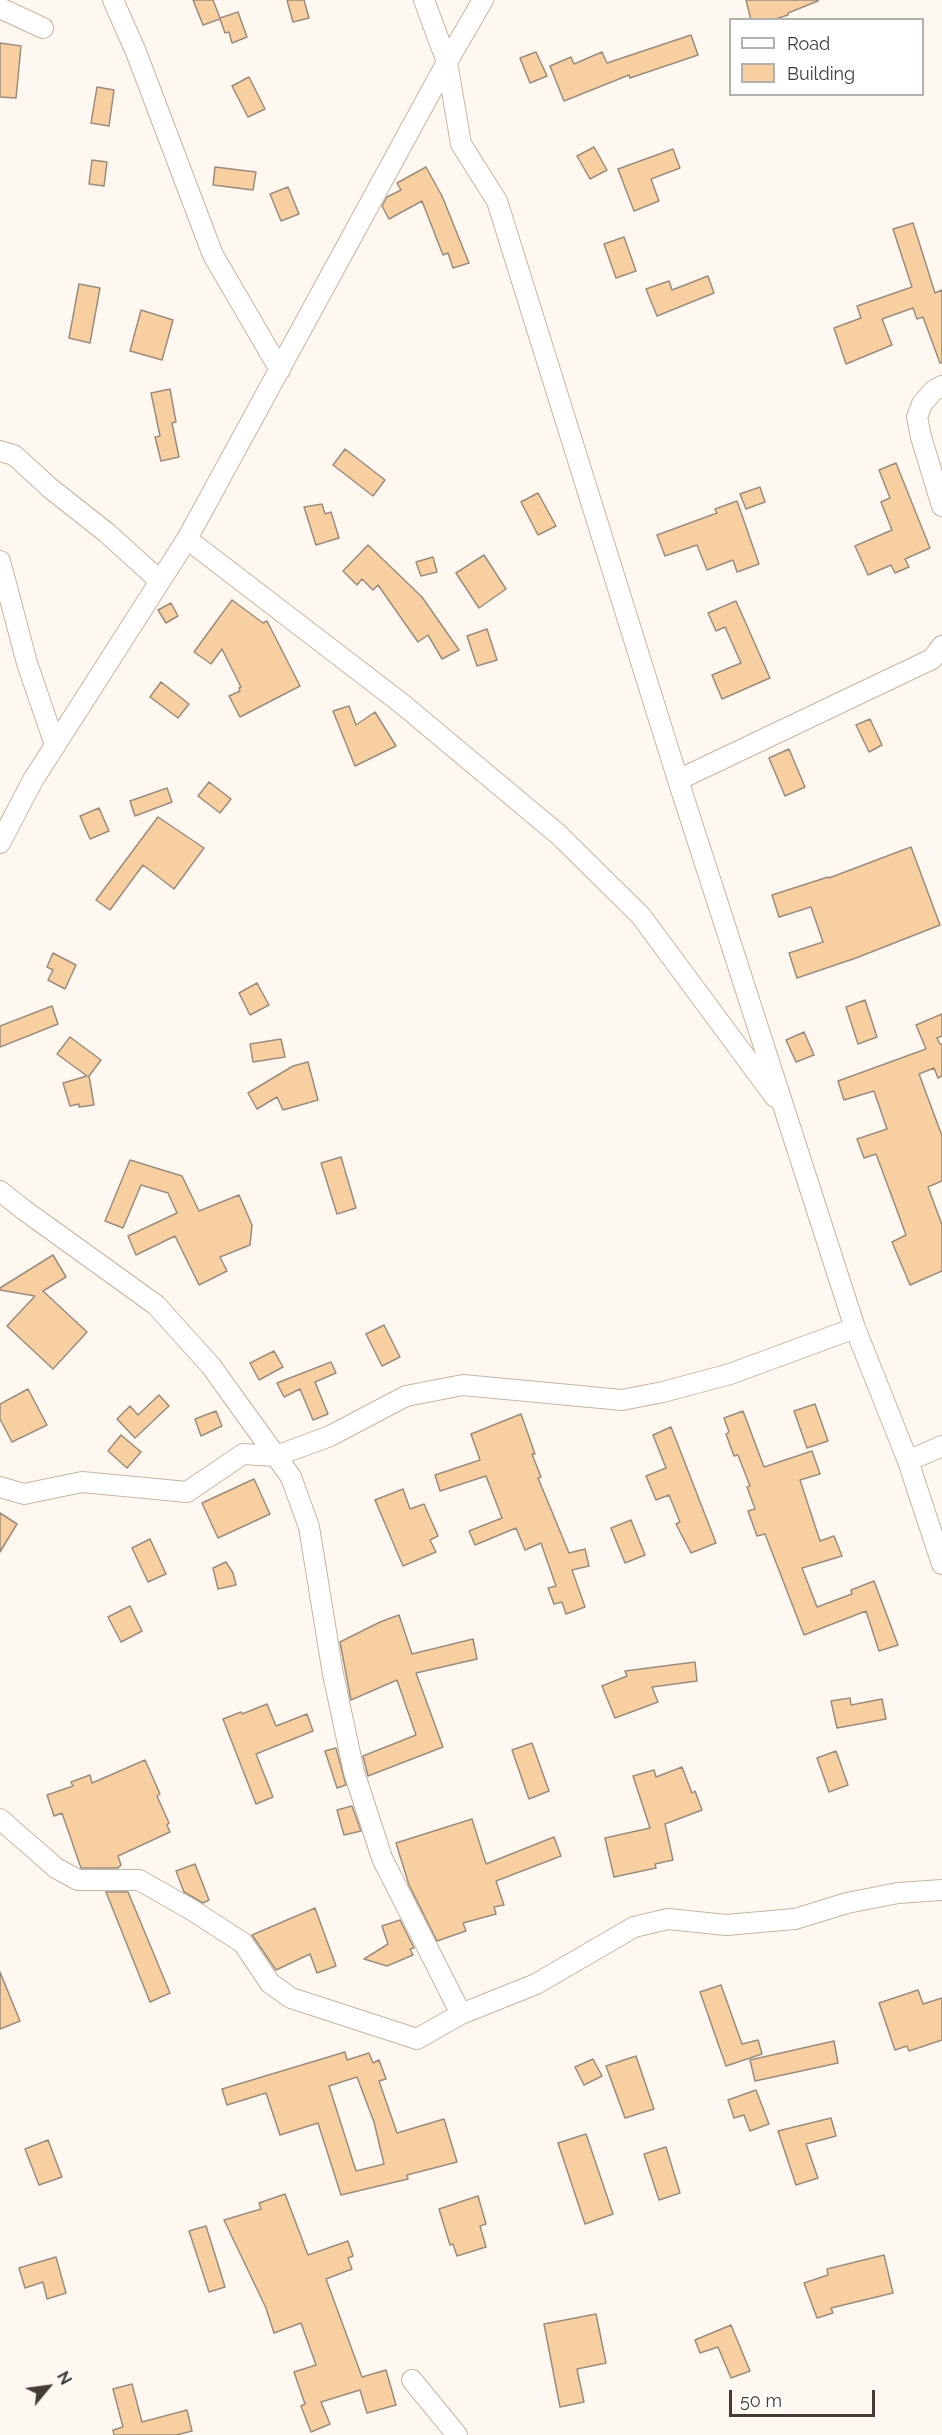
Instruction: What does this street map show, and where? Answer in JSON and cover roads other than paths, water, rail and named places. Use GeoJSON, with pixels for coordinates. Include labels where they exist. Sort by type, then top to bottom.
{"type":"FeatureCollection","features":[{"type":"Feature","properties":{"kind":"street"},"geometry":{"type":"LineString","coordinates":[[112,0],[136,52],[213,255],[280,370]]}},
{"type":"Feature","properties":{"kind":"street"},"geometry":{"type":"LineString","coordinates":[[424,0],[447,62],[461,144],[497,201],[678,780],[855,1328],[908,1461],[942,1564]]}},
{"type":"Feature","properties":{"kind":"street"},"geometry":{"type":"LineString","coordinates":[[0,843],[33,780],[187,539],[483,0]]}},
{"type":"Feature","properties":{"kind":"street"},"geometry":{"type":"LineString","coordinates":[[0,8],[43,27]]}},
{"type":"Feature","properties":{"kind":"street"},"geometry":{"type":"LineString","coordinates":[[942,386],[933,391],[922,404],[917,417],[921,438],[942,506]]}},
{"type":"Feature","properties":{"kind":"street"},"geometry":{"type":"LineString","coordinates":[[0,451],[14,456],[107,533],[160,581]]}},
{"type":"Feature","properties":{"kind":"street"},"geometry":{"type":"LineString","coordinates":[[187,539],[401,703],[559,835],[641,916],[786,1111]]}},
{"type":"Feature","properties":{"kind":"street"},"geometry":{"type":"LineString","coordinates":[[0,561],[27,663],[56,745]]}},
{"type":"Feature","properties":{"kind":"street"},"geometry":{"type":"LineString","coordinates":[[678,780],[932,659],[942,646]]}},
{"type":"Feature","properties":{"kind":"street"},"geometry":{"type":"LineString","coordinates":[[0,1191],[156,1305],[211,1366],[291,1477],[309,1527],[333,1674],[354,1772],[382,1858],[460,2014]]}},
{"type":"Feature","properties":{"kind":"street"},"geometry":{"type":"LineString","coordinates":[[0,1487],[24,1494],[82,1482],[187,1492],[243,1454],[276,1456],[330,1436],[406,1396],[463,1384],[622,1400],[663,1392],[730,1374],[855,1328]]}},
{"type":"Feature","properties":{"kind":"street"},"geometry":{"type":"LineString","coordinates":[[908,1461],[942,1446]]}},
{"type":"Feature","properties":{"kind":"street"},"geometry":{"type":"LineString","coordinates":[[0,1819],[56,1868],[78,1880],[139,1880],[192,1910],[243,1943],[270,1983],[291,1998],[417,2039],[460,2014],[536,1984],[634,1927],[668,1919],[726,1924],[795,1919],[847,1903],[898,1893],[942,1890]]}},
{"type":"Feature","properties":{"kind":"street"},"geometry":{"type":"LineString","coordinates":[[412,2380],[457,2435]]}}]}
